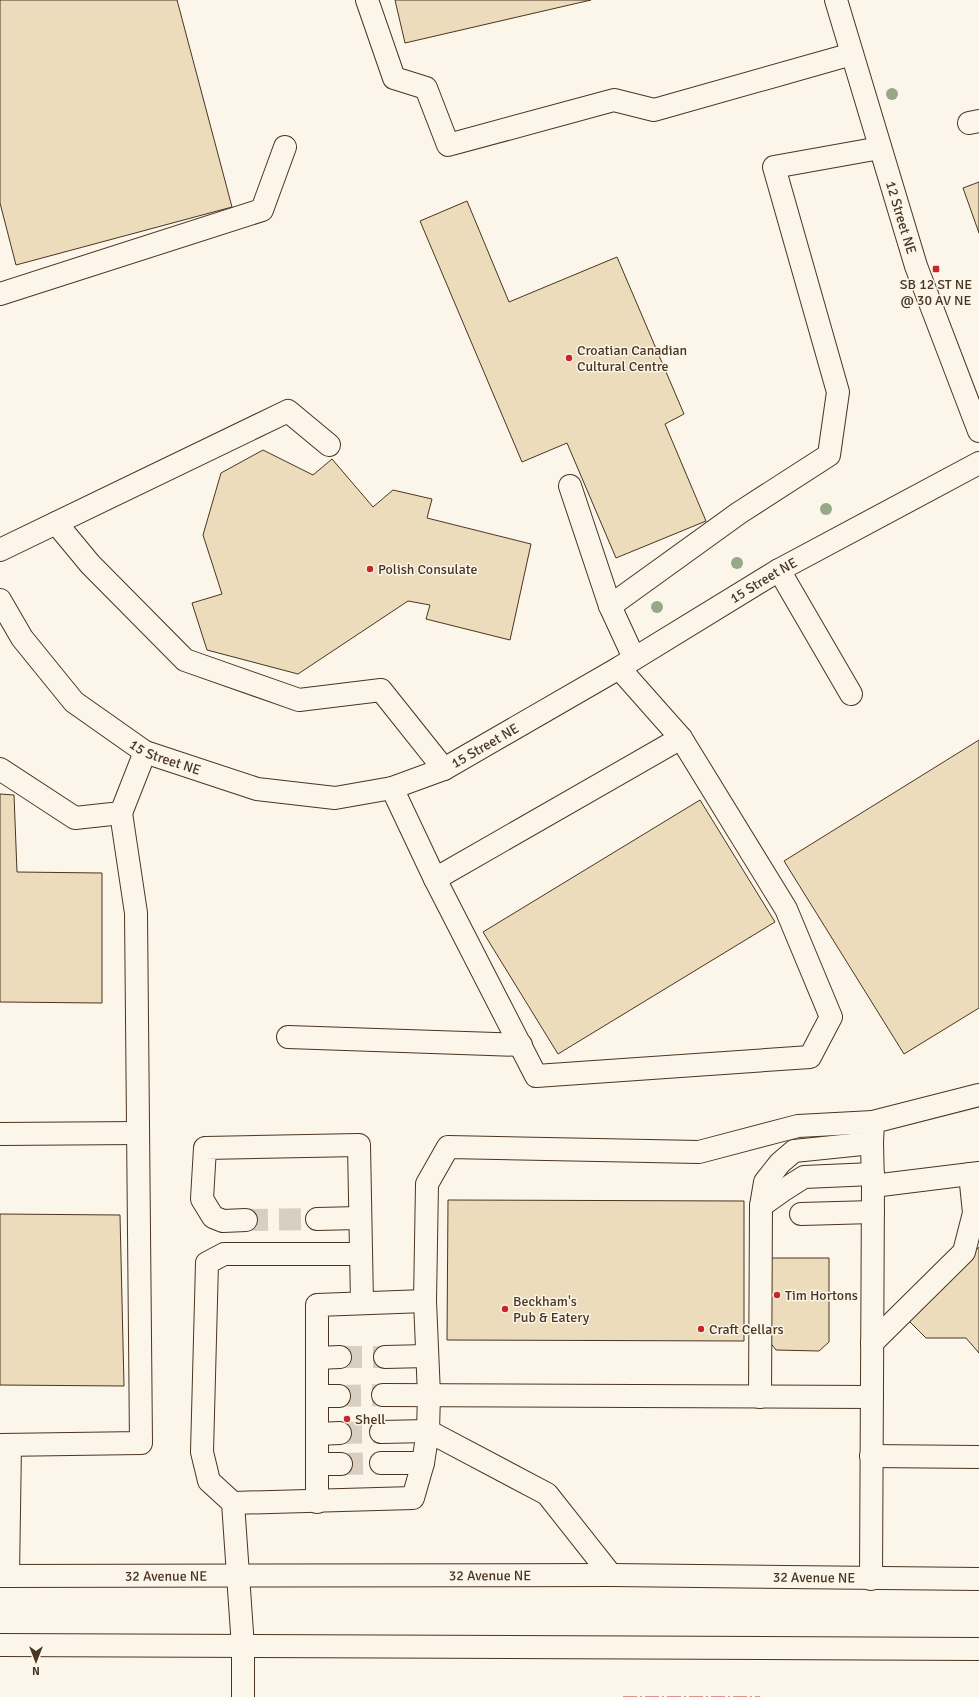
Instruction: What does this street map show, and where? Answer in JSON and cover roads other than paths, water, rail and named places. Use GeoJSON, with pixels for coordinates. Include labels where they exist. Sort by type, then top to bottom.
{"type":"FeatureCollection","features":[{"type":"Feature","properties":{"kind":"main road"},"geometry":{"type":"LineString","coordinates":[[367,0],[394,78],[426,88],[448,145],[614,100],[654,110],[852,54]]}},
{"type":"Feature","properties":{"kind":"main road","name":"12 Street NE"},"geometry":{"type":"LineString","coordinates":[[836,0],[916,266],[978,426]]}},
{"type":"Feature","properties":{"kind":"main road"},"geometry":{"type":"LineString","coordinates":[[0,294],[262,210],[285,147]]}},
{"type":"Feature","properties":{"kind":"main road"},"geometry":{"type":"LineString","coordinates":[[610,606],[739,513],[829,455],[838,392],[774,167],[880,148]]}},
{"type":"Feature","properties":{"kind":"main road"},"geometry":{"type":"LineString","coordinates":[[0,550],[288,411],[329,445]]}},
{"type":"Feature","properties":{"kind":"main road","name":"15 Street NE"},"geometry":{"type":"LineString","coordinates":[[0,600],[22,638],[74,702],[145,752],[257,789],[334,798],[392,788],[444,770],[626,663],[779,570],[979,463]]}},
{"type":"Feature","properties":{"kind":"main road"},"geometry":{"type":"LineString","coordinates":[[392,788],[435,879],[536,1076],[810,1057],[831,1017],[786,909],[681,738],[626,663],[610,606],[570,486]]}},
{"type":"Feature","properties":{"kind":"main road"},"geometry":{"type":"LineString","coordinates":[[56,523],[90,564],[184,660],[299,700],[381,690],[444,770]]}},
{"type":"Feature","properties":{"kind":"main road"},"geometry":{"type":"LineString","coordinates":[[779,570],[851,694]]}},
{"type":"Feature","properties":{"kind":"main road"},"geometry":{"type":"LineString","coordinates":[[435,879],[681,738]]}},
{"type":"Feature","properties":{"kind":"main road"},"geometry":{"type":"LineString","coordinates":[[4,1576],[5,1445],[141,1443],[136,913],[121,813],[145,752]]}},
{"type":"Feature","properties":{"kind":"main road"},"geometry":{"type":"LineString","coordinates":[[0,769],[75,818],[121,813]]}},
{"type":"Feature","properties":{"kind":"main road"},"geometry":{"type":"LineString","coordinates":[[288,1037],[521,1046]]}},
{"type":"Feature","properties":{"kind":"main road"},"geometry":{"type":"LineString","coordinates":[[233,1504],[413,1498],[423,1463],[428,1431],[429,1395],[425,1301],[427,1184],[448,1147],[699,1152],[798,1126],[873,1122],[979,1095]]}},
{"type":"Feature","properties":{"kind":"main road"},"geometry":{"type":"LineString","coordinates":[[871,1579],[873,1122]]}},
{"type":"Feature","properties":{"kind":"main road"},"geometry":{"type":"LineString","coordinates":[[0,1134],[138,1133]]}},
{"type":"Feature","properties":{"kind":"main road"},"geometry":{"type":"LineString","coordinates":[[760,1397],[761,1206],[765,1182],[780,1162],[794,1151],[872,1143]]}},
{"type":"Feature","properties":{"kind":"main road"},"geometry":{"type":"LineString","coordinates":[[246,1220],[223,1221],[214,1217],[202,1199],[205,1148],[359,1145],[359,1218],[362,1303]]}},
{"type":"Feature","properties":{"kind":"main road"},"geometry":{"type":"LineString","coordinates":[[761,1206],[804,1177],[873,1180],[975,1173],[974,1213],[964,1252],[872,1344]]}},
{"type":"Feature","properties":{"kind":"main road"},"geometry":{"type":"LineString","coordinates":[[801,1214],[873,1212]]}},
{"type":"Feature","properties":{"kind":"main road"},"geometry":{"type":"LineString","coordinates":[[317,1219],[359,1218]]}},
{"type":"Feature","properties":{"kind":"main road"},"geometry":{"type":"LineString","coordinates":[[242,1697],[243,1647],[233,1504],[209,1482],[202,1452],[207,1263],[224,1254],[360,1254]]}},
{"type":"Feature","properties":{"kind":"main road"},"geometry":{"type":"LineString","coordinates":[[318,1502],[316,1305],[425,1301]]}},
{"type":"Feature","properties":{"kind":"main road"},"geometry":{"type":"LineString","coordinates":[[385,1357],[427,1356]]}},
{"type":"Feature","properties":{"kind":"main road"},"geometry":{"type":"LineString","coordinates":[[317,1358],[340,1357]]}},
{"type":"Feature","properties":{"kind":"main road"},"geometry":{"type":"LineString","coordinates":[[384,1395],[872,1397]]}},
{"type":"Feature","properties":{"kind":"main road"},"geometry":{"type":"LineString","coordinates":[[317,1396],[339,1396]]}},
{"type":"Feature","properties":{"kind":"main road"},"geometry":{"type":"LineString","coordinates":[[381,1432],[428,1431],[547,1494],[611,1575]]}},
{"type":"Feature","properties":{"kind":"main road"},"geometry":{"type":"LineString","coordinates":[[317,1434],[340,1433]]}},
{"type":"Feature","properties":{"kind":"main road"},"geometry":{"type":"LineString","coordinates":[[871,1456],[979,1457]]}},
{"type":"Feature","properties":{"kind":"main road"},"geometry":{"type":"LineString","coordinates":[[381,1463],[423,1463]]}},
{"type":"Feature","properties":{"kind":"main road"},"geometry":{"type":"LineString","coordinates":[[318,1464],[341,1464]]}},
{"type":"Feature","properties":{"kind":"main road","name":"32 Avenue NE"},"geometry":{"type":"LineString","coordinates":[[4,1576],[611,1575],[979,1579]]}},
{"type":"Feature","properties":{"kind":"main road"},"geometry":{"type":"LineString","coordinates":[[0,1646],[979,1649]]}},
{"type":"Feature","properties":{"kind":"tunnel"},"geometry":{"type":"LineString","coordinates":[[246,1220],[317,1219]]}},
{"type":"Feature","properties":{"kind":"tunnel"},"geometry":{"type":"LineString","coordinates":[[340,1357],[385,1357]]}},
{"type":"Feature","properties":{"kind":"tunnel"},"geometry":{"type":"LineString","coordinates":[[339,1396],[383,1395]]}},
{"type":"Feature","properties":{"kind":"tunnel"},"geometry":{"type":"LineString","coordinates":[[340,1433],[381,1432]]}},
{"type":"Feature","properties":{"kind":"tunnel"},"geometry":{"type":"LineString","coordinates":[[341,1464],[381,1463]]}},
{"type":"Feature","properties":{"kind":"place","name":"SB 12 ST NE @ 30 AV NE"},"geometry":{"type":"Point","coordinates":[936,269]}},
{"type":"Feature","properties":{"kind":"place","name":"Croatian Canadian Cultural Centre"},"geometry":{"type":"Point","coordinates":[569,358]}},
{"type":"Feature","properties":{"kind":"place","name":"Polish Consulate"},"geometry":{"type":"Point","coordinates":[370,569]}},
{"type":"Feature","properties":{"kind":"place","name":"Tim Hortons"},"geometry":{"type":"Point","coordinates":[777,1295]}},
{"type":"Feature","properties":{"kind":"place","name":"Beckham's Pub & Eatery"},"geometry":{"type":"Point","coordinates":[505,1309]}},
{"type":"Feature","properties":{"kind":"place","name":"Craft Cellars"},"geometry":{"type":"Point","coordinates":[701,1329]}},
{"type":"Feature","properties":{"kind":"place","name":"Shell"},"geometry":{"type":"Point","coordinates":[347,1419]}}]}
